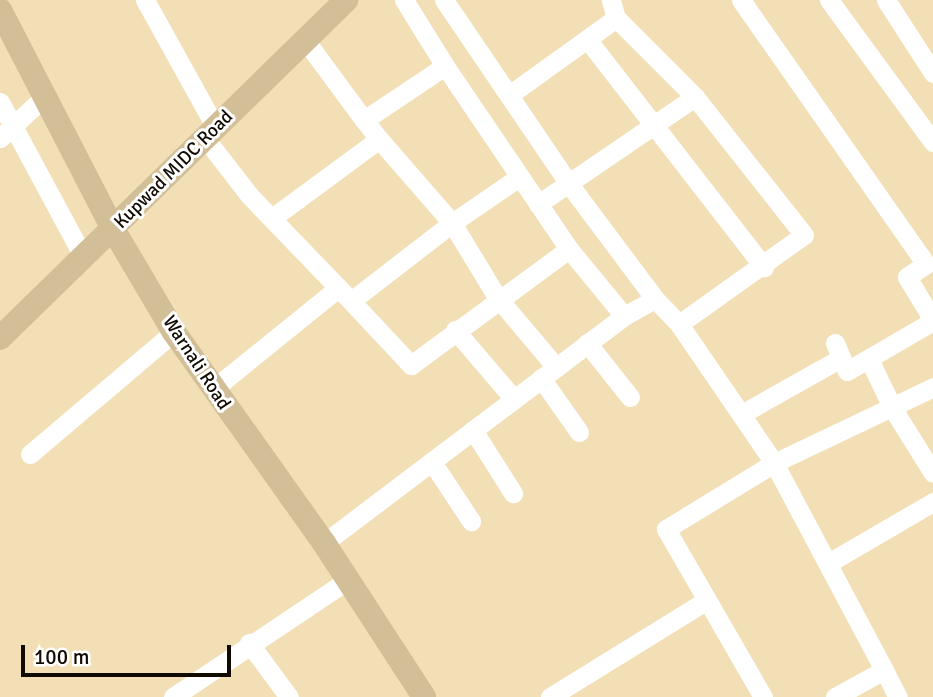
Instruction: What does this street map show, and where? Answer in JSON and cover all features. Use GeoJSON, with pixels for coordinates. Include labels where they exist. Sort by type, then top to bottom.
{"type":"FeatureCollection","features":[{"type":"Feature","properties":{"kind":"main road","name":"Kupwad MIDC Road"},"geometry":{"type":"LineString","coordinates":[[0,338],[346,0]]}},
{"type":"Feature","properties":{"kind":"main road","name":"Warnali Road"},"geometry":{"type":"LineString","coordinates":[[0,10],[113,229],[174,332],[212,390],[324,543],[424,697]]}},
{"type":"Feature","properties":{"kind":"street"},"geometry":{"type":"LineString","coordinates":[[145,0],[211,133],[272,218],[411,365],[498,297],[569,249]]}},
{"type":"Feature","properties":{"kind":"street"},"geometry":{"type":"LineString","coordinates":[[404,0],[445,66],[569,249],[624,316]]}},
{"type":"Feature","properties":{"kind":"street"},"geometry":{"type":"LineString","coordinates":[[443,0],[569,184],[655,299],[679,324],[774,463],[830,562],[898,697]]}},
{"type":"Feature","properties":{"kind":"street"},"geometry":{"type":"LineString","coordinates":[[741,0],[926,264],[907,277],[933,320],[847,372],[838,351],[745,412]]}},
{"type":"Feature","properties":{"kind":"street"},"geometry":{"type":"LineString","coordinates":[[829,0],[933,142]]}},
{"type":"Feature","properties":{"kind":"street"},"geometry":{"type":"LineString","coordinates":[[886,0],[933,73]]}},
{"type":"Feature","properties":{"kind":"street"},"geometry":{"type":"LineString","coordinates":[[509,95],[587,39],[613,9],[695,97],[804,235],[764,267],[679,324]]}},
{"type":"Feature","properties":{"kind":"street"},"geometry":{"type":"LineString","coordinates":[[587,39],[764,267]]}},
{"type":"Feature","properties":{"kind":"street"},"geometry":{"type":"LineString","coordinates":[[305,40],[379,139],[452,223],[549,373],[579,432]]}},
{"type":"Feature","properties":{"kind":"street"},"geometry":{"type":"LineString","coordinates":[[364,120],[445,66]]}},
{"type":"Feature","properties":{"kind":"street"},"geometry":{"type":"LineString","coordinates":[[7,132],[44,97]]}},
{"type":"Feature","properties":{"kind":"street"},"geometry":{"type":"LineString","coordinates":[[538,204],[653,122],[695,97]]}},
{"type":"Feature","properties":{"kind":"street"},"geometry":{"type":"LineString","coordinates":[[0,102],[7,132],[84,258]]}},
{"type":"Feature","properties":{"kind":"street"},"geometry":{"type":"LineString","coordinates":[[272,218],[379,139]]}},
{"type":"Feature","properties":{"kind":"street"},"geometry":{"type":"LineString","coordinates":[[212,390],[344,295],[519,177]]}},
{"type":"Feature","properties":{"kind":"street"},"geometry":{"type":"LineString","coordinates":[[324,543],[624,316],[655,299]]}},
{"type":"Feature","properties":{"kind":"street"},"geometry":{"type":"LineString","coordinates":[[455,330],[514,399]]}},
{"type":"Feature","properties":{"kind":"street"},"geometry":{"type":"LineString","coordinates":[[30,454],[174,332]]}},
{"type":"Feature","properties":{"kind":"street"},"geometry":{"type":"LineString","coordinates":[[587,344],[630,397]]}},
{"type":"Feature","properties":{"kind":"street"},"geometry":{"type":"LineString","coordinates":[[869,359],[893,409],[933,473]]}},
{"type":"Feature","properties":{"kind":"street"},"geometry":{"type":"LineString","coordinates":[[763,697],[704,602],[666,528],[774,463],[893,409],[933,387]]}},
{"type":"Feature","properties":{"kind":"street"},"geometry":{"type":"LineString","coordinates":[[473,430],[513,493]]}},
{"type":"Feature","properties":{"kind":"street"},"geometry":{"type":"LineString","coordinates":[[432,462],[471,521]]}},
{"type":"Feature","properties":{"kind":"street"},"geometry":{"type":"LineString","coordinates":[[830,562],[933,502]]}},
{"type":"Feature","properties":{"kind":"street"},"geometry":{"type":"LineString","coordinates":[[173,697],[249,643],[348,580]]}},
{"type":"Feature","properties":{"kind":"street"},"geometry":{"type":"LineString","coordinates":[[550,697],[704,602]]}},
{"type":"Feature","properties":{"kind":"street"},"geometry":{"type":"LineString","coordinates":[[249,643],[289,697]]}},
{"type":"Feature","properties":{"kind":"street"},"geometry":{"type":"LineString","coordinates":[[835,697],[884,670]]}}]}
